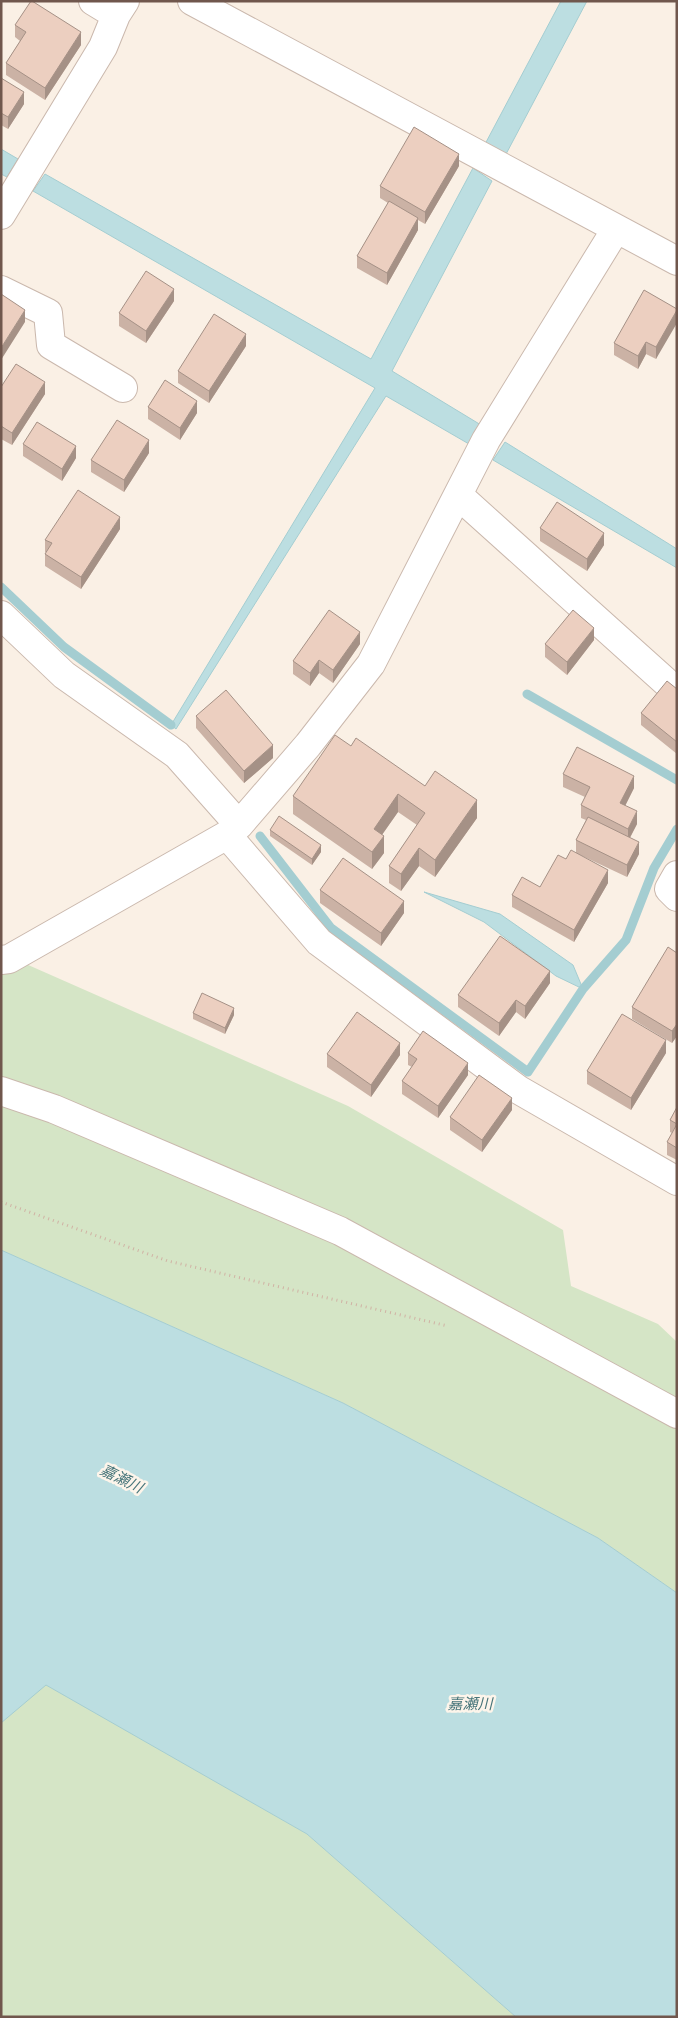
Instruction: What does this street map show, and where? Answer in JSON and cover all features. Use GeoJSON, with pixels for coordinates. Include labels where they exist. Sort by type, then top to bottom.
{"type":"FeatureCollection","features":[{"type":"Feature","properties":{"kind":"street"},"geometry":{"type":"LineString","coordinates":[[1,215],[103,47],[120,8],[93,1]]}},
{"type":"Feature","properties":{"kind":"street"},"geometry":{"type":"LineString","coordinates":[[192,1],[677,261]]}},
{"type":"Feature","properties":{"kind":"street"},"geometry":{"type":"LineString","coordinates":[[1,960],[9,959],[233,830],[308,746],[371,664],[486,440],[616,229]]}},
{"type":"Feature","properties":{"kind":"street"},"geometry":{"type":"LineString","coordinates":[[1,290],[48,313],[51,345],[123,388]]}},
{"type":"Feature","properties":{"kind":"street"},"geometry":{"type":"LineString","coordinates":[[458,495],[677,690]]}},
{"type":"Feature","properties":{"kind":"street"},"geometry":{"type":"LineString","coordinates":[[1,615],[64,676],[177,755],[318,942],[519,1090],[677,1181]]}},
{"type":"Feature","properties":{"kind":"street"},"geometry":{"type":"LineString","coordinates":[[677,875],[669,889],[677,897]]}},
{"type":"Feature","properties":{"kind":"street"},"geometry":{"type":"LineString","coordinates":[[1,1091],[54,1109],[340,1232],[677,1414]]}},
{"type":"Feature","properties":{"kind":"path"},"geometry":{"type":"LineString","coordinates":[[1,1202],[168,1260],[449,1326]]}},
{"type":"Feature","properties":{"kind":"green space"},"geometry":{"type":"Polygon","coordinates":[[[1,953],[348,1106],[563,1230],[571,1286],[658,1324],[677,1342],[677,1593],[598,1538],[343,1403],[1,1250],[1,953]]]}},
{"type":"Feature","properties":{"kind":"green space"},"geometry":{"type":"Polygon","coordinates":[[[46,1684],[307,1834],[516,2017],[1,2017],[1,1723],[46,1684]]]}},
{"type":"Feature","properties":{"kind":"water"},"geometry":{"type":"Polygon","coordinates":[[[561,1],[587,1],[505,156],[484,146],[561,1]]]}},
{"type":"Feature","properties":{"kind":"water"},"geometry":{"type":"Polygon","coordinates":[[[1,149],[18,159],[7,177],[1,174],[1,149]]]}},
{"type":"Feature","properties":{"kind":"water"},"geometry":{"type":"Polygon","coordinates":[[[473,168],[492,181],[392,371],[481,425],[469,444],[386,396],[176,729],[171,725],[375,388],[33,191],[45,174],[371,359],[473,168]]]}},
{"type":"Feature","properties":{"kind":"water"},"geometry":{"type":"Polygon","coordinates":[[[505,442],[677,549],[677,568],[493,460],[505,442]]]}},
{"type":"Feature","properties":{"kind":"water"},"geometry":{"type":"Polygon","coordinates":[[[424,892],[500,914],[573,965],[583,989],[556,976],[484,922],[424,892]]]}},
{"type":"Feature","properties":{"kind":"water","name":"嘉瀬川"},"geometry":{"type":"Polygon","coordinates":[[[1,1250],[343,1403],[598,1538],[677,1593],[677,2017],[516,2017],[307,1834],[46,1685],[1,1723],[1,1250]]]}},
{"type":"Feature","properties":{"kind":"building"},"geometry":{"type":"Polygon","coordinates":[[[31,1],[81,32],[45,88],[6,63],[26,32],[15,25],[31,1]]]}},
{"type":"Feature","properties":{"kind":"building"},"geometry":{"type":"Polygon","coordinates":[[[1,78],[24,92],[8,117],[1,113],[1,78]]]}},
{"type":"Feature","properties":{"kind":"building"},"geometry":{"type":"Polygon","coordinates":[[[414,127],[459,154],[425,212],[380,186],[414,127]]]}},
{"type":"Feature","properties":{"kind":"building"},"geometry":{"type":"Polygon","coordinates":[[[389,201],[418,218],[387,273],[357,256],[389,201]]]}},
{"type":"Feature","properties":{"kind":"building"},"geometry":{"type":"Polygon","coordinates":[[[146,271],[174,289],[146,331],[119,313],[146,271]]]}},
{"type":"Feature","properties":{"kind":"building"},"geometry":{"type":"Polygon","coordinates":[[[644,290],[677,310],[656,347],[646,342],[638,356],[614,343],[644,290]]]}},
{"type":"Feature","properties":{"kind":"building"},"geometry":{"type":"Polygon","coordinates":[[[1,294],[25,310],[1,348],[1,294]]]}},
{"type":"Feature","properties":{"kind":"building"},"geometry":{"type":"Polygon","coordinates":[[[214,314],[246,334],[209,391],[178,371],[214,314]]]}},
{"type":"Feature","properties":{"kind":"building"},"geometry":{"type":"Polygon","coordinates":[[[16,364],[45,382],[12,433],[1,426],[1,387],[16,364]]]}},
{"type":"Feature","properties":{"kind":"building"},"geometry":{"type":"Polygon","coordinates":[[[165,380],[197,401],[180,428],[148,407],[165,380]]]}},
{"type":"Feature","properties":{"kind":"building"},"geometry":{"type":"Polygon","coordinates":[[[117,420],[149,440],[124,480],[91,460],[117,420]]]}},
{"type":"Feature","properties":{"kind":"building"},"geometry":{"type":"Polygon","coordinates":[[[37,422],[76,446],[62,469],[23,444],[37,422]]]}},
{"type":"Feature","properties":{"kind":"building"},"geometry":{"type":"Polygon","coordinates":[[[78,490],[120,517],[81,577],[45,554],[52,543],[45,540],[78,490]]]}},
{"type":"Feature","properties":{"kind":"building"},"geometry":{"type":"Polygon","coordinates":[[[557,502],[604,533],[587,559],[540,528],[557,502]]]}},
{"type":"Feature","properties":{"kind":"building"},"geometry":{"type":"Polygon","coordinates":[[[329,610],[360,632],[333,670],[319,660],[310,673],[293,661],[329,610]]]}},
{"type":"Feature","properties":{"kind":"building"},"geometry":{"type":"Polygon","coordinates":[[[573,610],[594,628],[567,662],[545,644],[573,610]]]}},
{"type":"Feature","properties":{"kind":"building"},"geometry":{"type":"Polygon","coordinates":[[[667,681],[677,689],[677,742],[641,713],[667,681]]]}},
{"type":"Feature","properties":{"kind":"building"},"geometry":{"type":"Polygon","coordinates":[[[226,690],[273,745],[244,771],[196,716],[226,690]]]}},
{"type":"Feature","properties":{"kind":"building"},"geometry":{"type":"Polygon","coordinates":[[[335,735],[351,746],[356,738],[425,786],[435,771],[477,800],[435,860],[419,848],[401,874],[389,866],[425,813],[398,794],[374,829],[384,836],[372,852],[293,796],[335,735]]]}},
{"type":"Feature","properties":{"kind":"building"},"geometry":{"type":"Polygon","coordinates":[[[577,747],[634,776],[620,803],[637,811],[628,829],[581,805],[590,787],[563,774],[577,747]]]}},
{"type":"Feature","properties":{"kind":"building"},"geometry":{"type":"Polygon","coordinates":[[[279,816],[321,845],[312,859],[270,830],[279,816]]]}},
{"type":"Feature","properties":{"kind":"building"},"geometry":{"type":"Polygon","coordinates":[[[588,817],[639,842],[627,865],[576,840],[588,817]]]}},
{"type":"Feature","properties":{"kind":"building"},"geometry":{"type":"Polygon","coordinates":[[[571,850],[608,870],[574,930],[512,895],[522,877],[540,887],[558,855],[566,859],[571,850]]]}},
{"type":"Feature","properties":{"kind":"building"},"geometry":{"type":"Polygon","coordinates":[[[343,858],[404,901],[381,933],[320,890],[343,858]]]}},
{"type":"Feature","properties":{"kind":"building"},"geometry":{"type":"Polygon","coordinates":[[[500,936],[550,971],[525,1006],[516,1000],[499,1023],[458,995],[500,936]]]}},
{"type":"Feature","properties":{"kind":"building"},"geometry":{"type":"Polygon","coordinates":[[[668,947],[677,953],[677,1024],[672,1031],[632,1007],[668,947]]]}},
{"type":"Feature","properties":{"kind":"building"},"geometry":{"type":"Polygon","coordinates":[[[202,993],[234,1008],[225,1028],[193,1013],[202,993]]]}},
{"type":"Feature","properties":{"kind":"building"},"geometry":{"type":"Polygon","coordinates":[[[357,1012],[400,1043],[371,1085],[327,1054],[357,1012]]]}},
{"type":"Feature","properties":{"kind":"building"},"geometry":{"type":"Polygon","coordinates":[[[622,1014],[666,1040],[631,1098],[587,1071],[622,1014]]]}},
{"type":"Feature","properties":{"kind":"building"},"geometry":{"type":"Polygon","coordinates":[[[423,1031],[468,1063],[438,1106],[402,1081],[417,1059],[408,1053],[423,1031]]]}},
{"type":"Feature","properties":{"kind":"building"},"geometry":{"type":"Polygon","coordinates":[[[479,1075],[512,1098],[482,1140],[450,1117],[479,1075]]]}},
{"type":"Feature","properties":{"kind":"building"},"geometry":{"type":"Polygon","coordinates":[[[677,1107],[677,1124],[670,1120],[677,1107]]]}},
{"type":"Feature","properties":{"kind":"building"},"geometry":{"type":"Polygon","coordinates":[[[677,1124],[677,1148],[667,1142],[677,1124]]]}},
{"type":"Feature","properties":{"kind":"waterway"},"geometry":{"type":"LineString","coordinates":[[1,587],[64,647],[171,725]]}},
{"type":"Feature","properties":{"kind":"waterway"},"geometry":{"type":"LineString","coordinates":[[527,694],[677,780]]}},
{"type":"Feature","properties":{"kind":"waterway"},"geometry":{"type":"LineString","coordinates":[[260,836],[331,928],[528,1072],[583,989],[626,940],[654,868],[677,829]]}}]}
